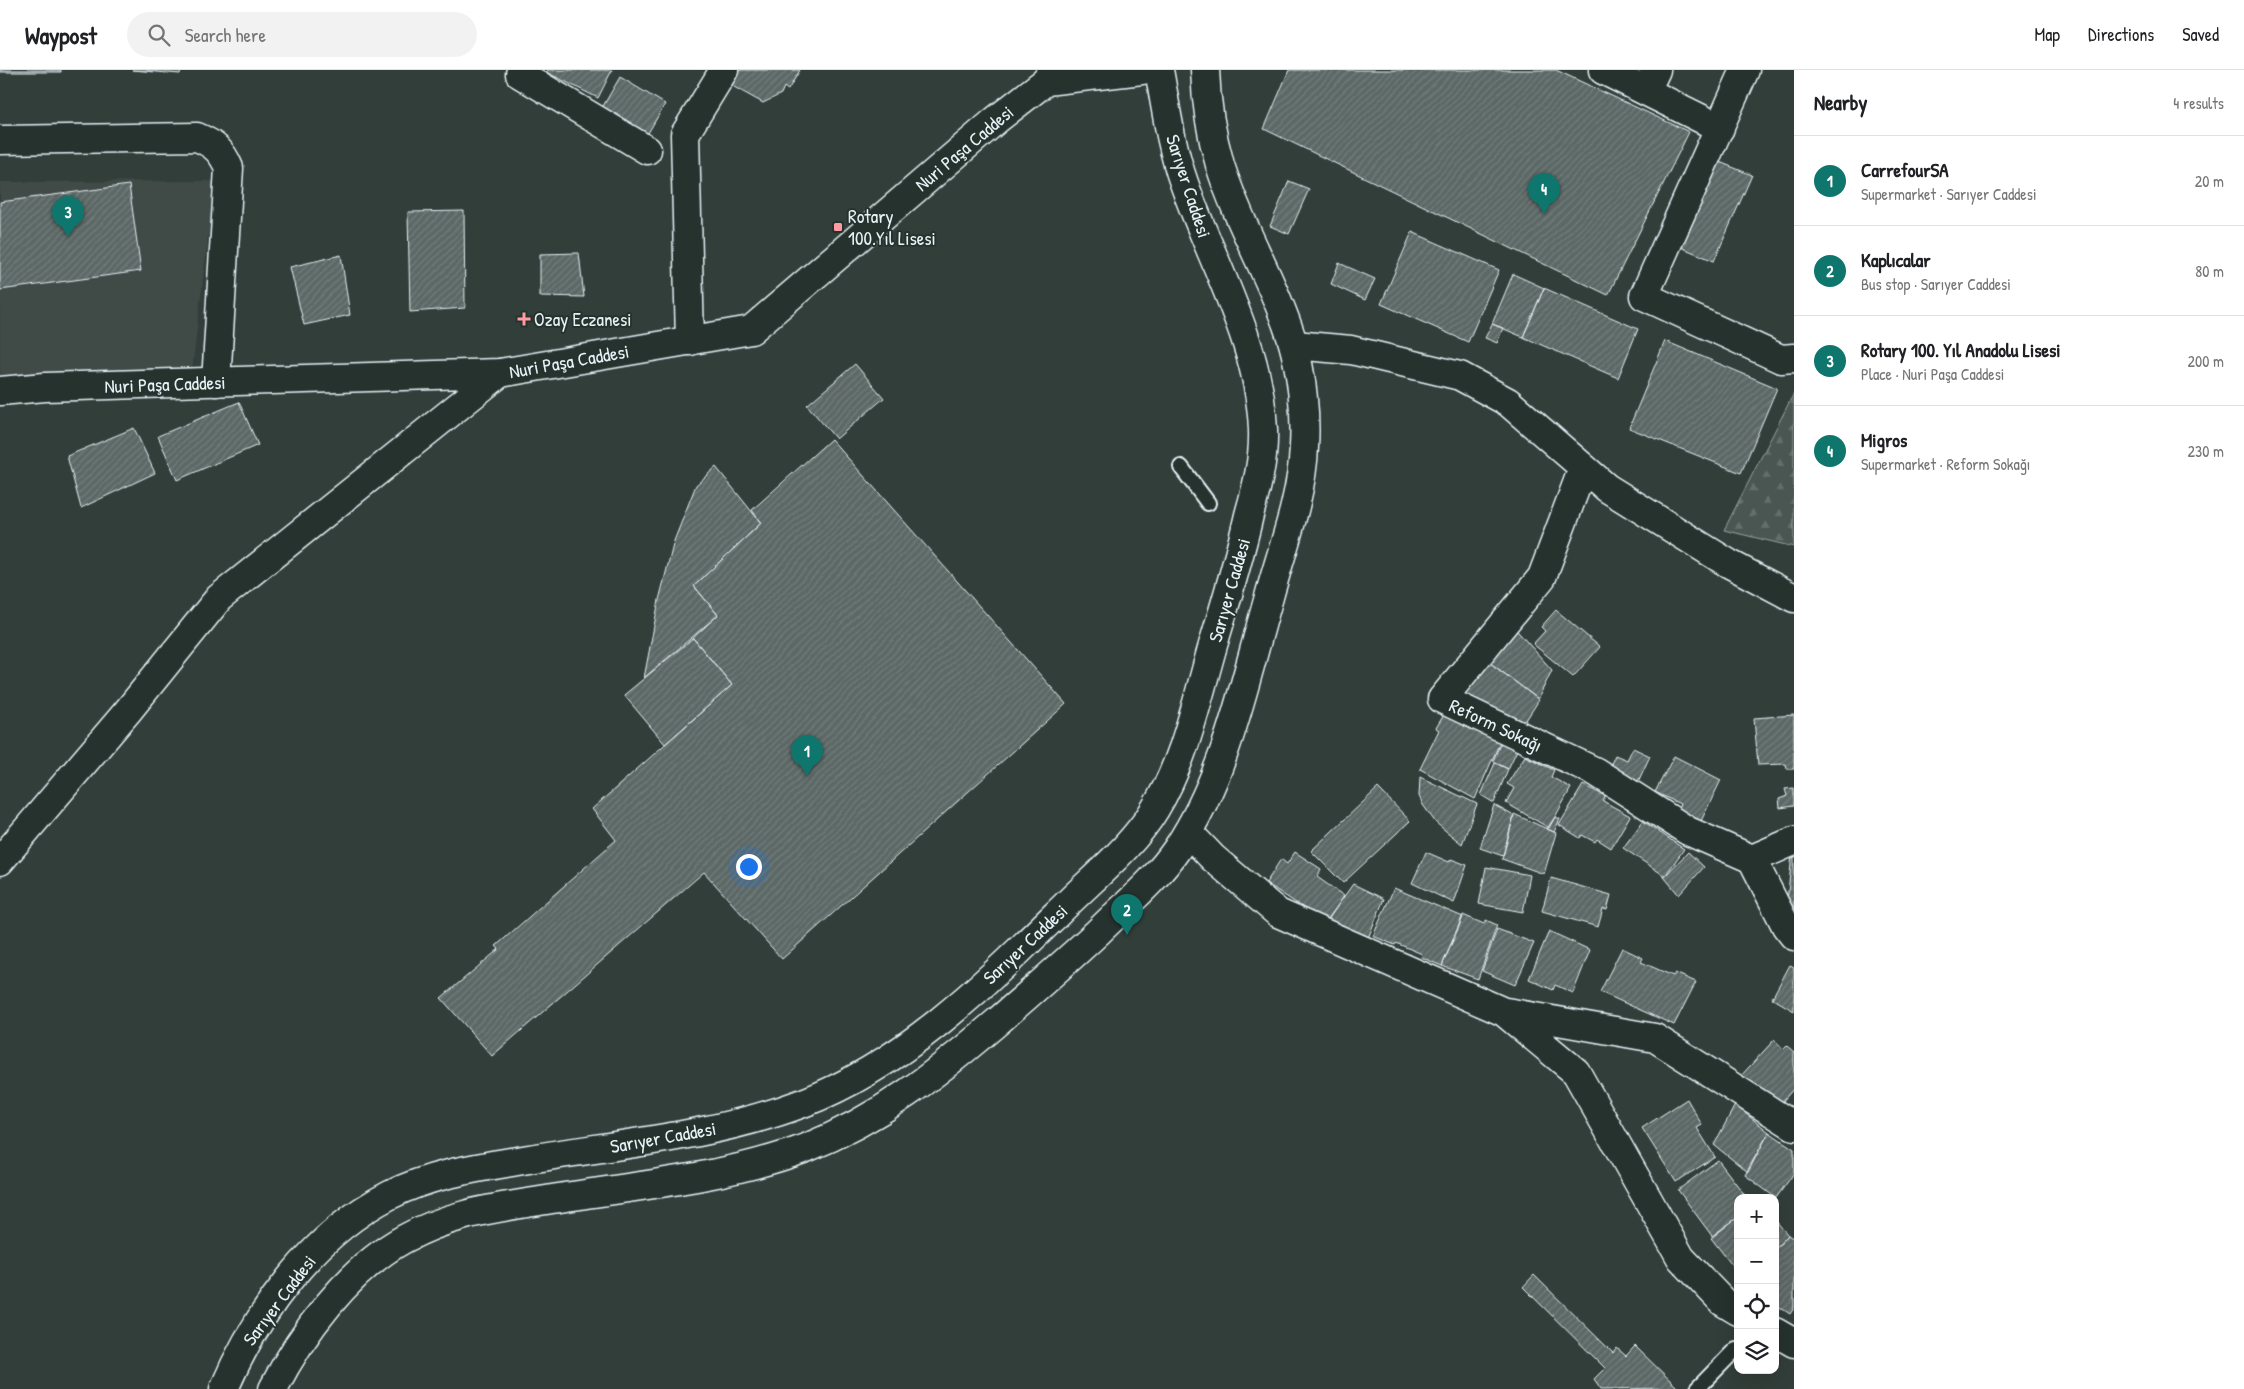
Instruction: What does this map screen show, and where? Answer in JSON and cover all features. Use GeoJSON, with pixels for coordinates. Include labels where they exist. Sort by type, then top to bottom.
{"type":"FeatureCollection","features":[{"type":"Feature","properties":{"kind":"street"},"geometry":{"type":"LineString","coordinates":[[690,341],[685,134],[724,70]]}},
{"type":"Feature","properties":{"kind":"street"},"geometry":{"type":"LineString","coordinates":[[1044,74],[1142,70]]}},
{"type":"Feature","properties":{"kind":"street","name":"Sarıyer Caddesi"},"geometry":{"type":"LineString","coordinates":[[224,1389],[238,1355],[303,1261],[350,1220],[388,1196],[424,1180],[475,1168],[720,1128],[806,1102],[859,1078],[910,1046],[948,1015],[1046,924],[1136,836],[1156,807],[1183,746],[1234,574],[1261,469],[1264,434],[1261,402],[1251,356],[1182,179],[1168,121],[1159,70]]}},
{"type":"Feature","properties":{"kind":"street","name":"Sarıyer Caddesi"},"geometry":{"type":"LineString","coordinates":[[273,1389],[287,1362],[333,1299],[370,1263],[402,1240],[469,1212],[735,1170],[805,1148],[856,1125],[938,1073],[1067,962],[1163,869],[1188,832],[1216,773],[1232,725],[1296,502],[1304,450],[1304,404],[1294,346],[1273,289],[1242,224],[1220,165],[1209,120],[1205,70]]}},
{"type":"Feature","properties":{"kind":"street"},"geometry":{"type":"LineString","coordinates":[[1603,70],[1651,81],[1720,128]]}},
{"type":"Feature","properties":{"kind":"street"},"geometry":{"type":"LineString","coordinates":[[1745,70],[1644,296],[1781,359],[1794,358]]}},
{"type":"Feature","properties":{"kind":"street"},"geometry":{"type":"LineString","coordinates":[[514,71],[647,150]]}},
{"type":"Feature","properties":{"kind":"street","name":"Nuri Paşa Caddesi"},"geometry":{"type":"LineString","coordinates":[[0,392],[46,387],[500,373],[751,330],[996,120],[1044,74]]}},
{"type":"Feature","properties":{"kind":"street"},"geometry":{"type":"LineString","coordinates":[[0,140],[197,137],[212,143],[223,154],[229,168],[216,382]]}},
{"type":"Feature","properties":{"kind":"street"},"geometry":{"type":"LineString","coordinates":[[1251,356],[1294,346],[1351,350],[1460,376],[1508,402],[1607,488],[1728,563],[1794,598]]}},
{"type":"Feature","properties":{"kind":"street"},"geometry":{"type":"LineString","coordinates":[[0,861],[127,712],[219,598],[500,373]]}},
{"type":"Feature","properties":{"kind":"street","name":"Reform Sokağı"},"geometry":{"type":"LineString","coordinates":[[1583,468],[1542,578],[1442,700],[1596,772],[1688,831],[1752,859]]}},
{"type":"Feature","properties":{"kind":"street"},"geometry":{"type":"LineString","coordinates":[[1156,807],[1188,832],[1213,858],[1278,913],[1472,1000],[1504,1012],[1655,1038],[1794,1126]]}},
{"type":"Feature","properties":{"kind":"street"},"geometry":{"type":"LineString","coordinates":[[1794,841],[1752,859],[1786,926],[1794,936]]}},
{"type":"Feature","properties":{"kind":"street"},"geometry":{"type":"LineString","coordinates":[[1504,1012],[1576,1072],[1681,1258],[1723,1302],[1734,1309]]}},
{"type":"Feature","properties":{"kind":"street"},"geometry":{"type":"LineString","coordinates":[[1779,1334],[1794,1343]]}},
{"type":"Feature","properties":{"kind":"lane"},"geometry":{"type":"LineString","coordinates":[[1181,467],[1208,503]]}},
{"type":"Feature","properties":{"kind":"lane"},"geometry":{"type":"LineString","coordinates":[[1697,1389],[1734,1351]]}},
{"type":"Feature","properties":{"kind":"shaded area"},"geometry":{"type":"Polygon","coordinates":[[[215,181],[192,370],[0,381],[0,182],[215,181]]]}},
{"type":"Feature","properties":{"kind":"green space"},"geometry":{"type":"Polygon","coordinates":[[[1794,393],[1794,547],[1724,530],[1794,393]]]}},
{"type":"Feature","properties":{"kind":"building"},"geometry":{"type":"Polygon","coordinates":[[[0,70],[61,70],[61,72],[0,72],[0,70]]]}},
{"type":"Feature","properties":{"kind":"building"},"geometry":{"type":"Polygon","coordinates":[[[132,70],[181,70],[180,74],[132,70]]]}},
{"type":"Feature","properties":{"kind":"building"},"geometry":{"type":"Polygon","coordinates":[[[548,70],[612,70],[598,98],[546,72],[548,70]]]}},
{"type":"Feature","properties":{"kind":"building"},"geometry":{"type":"Polygon","coordinates":[[[732,70],[800,70],[788,90],[784,87],[781,94],[763,103],[725,82],[732,70]]]}},
{"type":"Feature","properties":{"kind":"building"},"geometry":{"type":"Polygon","coordinates":[[[1289,70],[1556,70],[1689,132],[1608,295],[1264,129],[1289,70]]]}},
{"type":"Feature","properties":{"kind":"building"},"geometry":{"type":"Polygon","coordinates":[[[620,77],[665,104],[644,140],[599,113],[620,77]]]}},
{"type":"Feature","properties":{"kind":"building"},"geometry":{"type":"Polygon","coordinates":[[[1712,159],[1752,175],[1714,261],[1676,245],[1712,159]]]}},
{"type":"Feature","properties":{"kind":"building"},"geometry":{"type":"Polygon","coordinates":[[[1289,181],[1309,189],[1289,234],[1270,226],[1289,181]]]}},
{"type":"Feature","properties":{"kind":"building"},"geometry":{"type":"Polygon","coordinates":[[[129,185],[141,271],[0,290],[0,202],[129,185]]]}},
{"type":"Feature","properties":{"kind":"building"},"geometry":{"type":"Polygon","coordinates":[[[464,211],[465,308],[410,312],[408,212],[464,211]]]}},
{"type":"Feature","properties":{"kind":"building"},"geometry":{"type":"Polygon","coordinates":[[[1412,232],[1499,270],[1468,342],[1381,304],[1412,232]]]}},
{"type":"Feature","properties":{"kind":"building"},"geometry":{"type":"Polygon","coordinates":[[[579,253],[584,297],[540,296],[540,254],[579,253]]]}},
{"type":"Feature","properties":{"kind":"building"},"geometry":{"type":"Polygon","coordinates":[[[341,255],[350,315],[304,325],[290,267],[341,255]]]}},
{"type":"Feature","properties":{"kind":"building"},"geometry":{"type":"Polygon","coordinates":[[[1339,263],[1375,279],[1365,300],[1331,284],[1339,263]]]}},
{"type":"Feature","properties":{"kind":"building"},"geometry":{"type":"Polygon","coordinates":[[[1513,274],[1544,288],[1523,337],[1492,324],[1513,274]]]}},
{"type":"Feature","properties":{"kind":"building"},"geometry":{"type":"Polygon","coordinates":[[[1544,288],[1638,329],[1618,378],[1523,337],[1544,288]]]}},
{"type":"Feature","properties":{"kind":"building"},"geometry":{"type":"Polygon","coordinates":[[[1492,324],[1503,328],[1497,343],[1485,338],[1492,324]]]}},
{"type":"Feature","properties":{"kind":"building"},"geometry":{"type":"Polygon","coordinates":[[[1665,341],[1777,388],[1741,473],[1629,428],[1665,341]]]}},
{"type":"Feature","properties":{"kind":"building"},"geometry":{"type":"Polygon","coordinates":[[[855,364],[884,398],[836,439],[807,405],[855,364]]]}},
{"type":"Feature","properties":{"kind":"building"},"geometry":{"type":"Polygon","coordinates":[[[239,402],[258,445],[177,480],[158,436],[239,402]]]}},
{"type":"Feature","properties":{"kind":"building"},"geometry":{"type":"Polygon","coordinates":[[[134,428],[155,473],[81,508],[67,456],[134,428]]]}},
{"type":"Feature","properties":{"kind":"building"},"geometry":{"type":"Polygon","coordinates":[[[831,439],[1066,704],[782,959],[704,872],[492,1056],[441,998],[499,949],[496,946],[616,840],[592,809],[732,685],[693,638],[718,615],[694,586],[761,523],[752,510],[831,439]]]}},
{"type":"Feature","properties":{"kind":"building"},"geometry":{"type":"Polygon","coordinates":[[[716,467],[761,523],[694,586],[718,615],[644,678],[659,600],[674,541],[696,485],[716,467]]]}},
{"type":"Feature","properties":{"kind":"building"},"geometry":{"type":"Polygon","coordinates":[[[1556,610],[1600,647],[1573,677],[1533,644],[1545,631],[1541,627],[1556,610]]]}},
{"type":"Feature","properties":{"kind":"building"},"geometry":{"type":"Polygon","coordinates":[[[1510,623],[1552,670],[1538,699],[1485,659],[1510,623]]]}},
{"type":"Feature","properties":{"kind":"building"},"geometry":{"type":"Polygon","coordinates":[[[693,638],[732,685],[665,744],[624,695],[693,638]]]}},
{"type":"Feature","properties":{"kind":"building"},"geometry":{"type":"Polygon","coordinates":[[[1485,659],[1539,700],[1519,731],[1462,696],[1485,659]]]}},
{"type":"Feature","properties":{"kind":"building"},"geometry":{"type":"Polygon","coordinates":[[[1445,713],[1500,742],[1475,799],[1420,769],[1439,730],[1436,728],[1445,713]]]}},
{"type":"Feature","properties":{"kind":"building"},"geometry":{"type":"Polygon","coordinates":[[[1794,715],[1794,769],[1787,769],[1786,764],[1758,765],[1754,718],[1794,715]]]}},
{"type":"Feature","properties":{"kind":"building"},"geometry":{"type":"Polygon","coordinates":[[[1501,742],[1517,750],[1508,769],[1493,761],[1501,742]]]}},
{"type":"Feature","properties":{"kind":"building"},"geometry":{"type":"Polygon","coordinates":[[[1633,748],[1650,756],[1636,786],[1607,773],[1615,755],[1627,760],[1633,748]]]}},
{"type":"Feature","properties":{"kind":"building"},"geometry":{"type":"Polygon","coordinates":[[[1525,756],[1554,770],[1551,777],[1571,788],[1549,828],[1506,803],[1514,788],[1507,784],[1525,756]]]}},
{"type":"Feature","properties":{"kind":"building"},"geometry":{"type":"Polygon","coordinates":[[[1674,756],[1721,780],[1701,821],[1678,810],[1680,804],[1655,792],[1674,756]]]}},
{"type":"Feature","properties":{"kind":"building"},"geometry":{"type":"Polygon","coordinates":[[[1495,763],[1508,769],[1494,803],[1481,795],[1495,763]]]}},
{"type":"Feature","properties":{"kind":"building"},"geometry":{"type":"Polygon","coordinates":[[[1420,777],[1477,804],[1462,844],[1436,823],[1423,805],[1419,796],[1420,777]]]}},
{"type":"Feature","properties":{"kind":"building"},"geometry":{"type":"Polygon","coordinates":[[[1583,785],[1605,796],[1603,801],[1630,816],[1611,848],[1597,839],[1595,842],[1582,835],[1580,838],[1559,825],[1583,785]]]}},
{"type":"Feature","properties":{"kind":"building"},"geometry":{"type":"Polygon","coordinates":[[[1378,788],[1410,821],[1343,883],[1311,851],[1378,788]]]}},
{"type":"Feature","properties":{"kind":"building"},"geometry":{"type":"Polygon","coordinates":[[[1794,788],[1794,806],[1780,808],[1779,799],[1787,796],[1785,789],[1794,788]]]}},
{"type":"Feature","properties":{"kind":"building"},"geometry":{"type":"Polygon","coordinates":[[[1494,805],[1514,816],[1503,856],[1480,848],[1494,805]]]}},
{"type":"Feature","properties":{"kind":"building"},"geometry":{"type":"Polygon","coordinates":[[[1514,814],[1556,833],[1544,874],[1502,859],[1514,814]]]}},
{"type":"Feature","properties":{"kind":"building"},"geometry":{"type":"Polygon","coordinates":[[[1555,817],[1560,819],[1554,832],[1547,829],[1555,817]]]}},
{"type":"Feature","properties":{"kind":"building"},"geometry":{"type":"Polygon","coordinates":[[[1643,821],[1684,849],[1665,876],[1623,848],[1643,821]]]}},
{"type":"Feature","properties":{"kind":"building"},"geometry":{"type":"Polygon","coordinates":[[[1295,852],[1321,869],[1317,877],[1344,896],[1326,923],[1266,883],[1281,859],[1287,864],[1295,852]]]}},
{"type":"Feature","properties":{"kind":"building"},"geometry":{"type":"Polygon","coordinates":[[[1426,852],[1449,862],[1451,859],[1467,865],[1454,903],[1412,883],[1426,852]]]}},
{"type":"Feature","properties":{"kind":"building"},"geometry":{"type":"Polygon","coordinates":[[[1688,852],[1704,867],[1679,895],[1664,877],[1688,852]]]}},
{"type":"Feature","properties":{"kind":"building"},"geometry":{"type":"Polygon","coordinates":[[[1792,855],[1794,855],[1794,911],[1786,910],[1792,855]]]}},
{"type":"Feature","properties":{"kind":"building"},"geometry":{"type":"Polygon","coordinates":[[[1486,867],[1530,875],[1523,912],[1479,904],[1486,867]]]}},
{"type":"Feature","properties":{"kind":"building"},"geometry":{"type":"Polygon","coordinates":[[[1551,878],[1611,895],[1607,910],[1603,909],[1598,927],[1542,911],[1551,878]]]}},
{"type":"Feature","properties":{"kind":"building"},"geometry":{"type":"Polygon","coordinates":[[[1353,884],[1384,899],[1368,938],[1328,919],[1353,884]]]}},
{"type":"Feature","properties":{"kind":"building"},"geometry":{"type":"Polygon","coordinates":[[[1394,888],[1463,917],[1442,966],[1421,957],[1422,954],[1373,936],[1394,888]]]}},
{"type":"Feature","properties":{"kind":"building"},"geometry":{"type":"Polygon","coordinates":[[[1463,915],[1484,924],[1486,920],[1497,925],[1478,979],[1442,966],[1463,915]]]}},
{"type":"Feature","properties":{"kind":"building"},"geometry":{"type":"Polygon","coordinates":[[[1497,929],[1534,943],[1515,985],[1482,971],[1497,929]]]}},
{"type":"Feature","properties":{"kind":"building"},"geometry":{"type":"Polygon","coordinates":[[[1549,931],[1590,950],[1573,993],[1555,985],[1553,990],[1529,979],[1549,931]]]}},
{"type":"Feature","properties":{"kind":"building"},"geometry":{"type":"Polygon","coordinates":[[[1622,948],[1643,958],[1641,962],[1673,976],[1675,973],[1696,982],[1674,1025],[1600,992],[1622,948]]]}},
{"type":"Feature","properties":{"kind":"building"},"geometry":{"type":"Polygon","coordinates":[[[1790,965],[1794,967],[1794,1011],[1772,998],[1790,965]]]}},
{"type":"Feature","properties":{"kind":"building"},"geometry":{"type":"Polygon","coordinates":[[[1774,1040],[1784,1049],[1787,1046],[1794,1052],[1794,1088],[1776,1109],[1739,1078],[1774,1040]]]}},
{"type":"Feature","properties":{"kind":"building"},"geometry":{"type":"Polygon","coordinates":[[[1687,1099],[1702,1125],[1697,1128],[1715,1157],[1676,1182],[1642,1128],[1687,1099]]]}},
{"type":"Feature","properties":{"kind":"building"},"geometry":{"type":"Polygon","coordinates":[[[1735,1105],[1769,1132],[1748,1172],[1714,1145],[1735,1105]]]}},
{"type":"Feature","properties":{"kind":"building"},"geometry":{"type":"Polygon","coordinates":[[[1769,1132],[1794,1149],[1794,1173],[1779,1194],[1771,1194],[1745,1175],[1769,1132]]]}},
{"type":"Feature","properties":{"kind":"building"},"geometry":{"type":"Polygon","coordinates":[[[1718,1160],[1744,1194],[1734,1194],[1734,1220],[1712,1236],[1678,1190],[1718,1160]]]}},
{"type":"Feature","properties":{"kind":"building"},"geometry":{"type":"Polygon","coordinates":[[[1734,1220],[1734,1268],[1711,1238],[1734,1220]]]}},
{"type":"Feature","properties":{"kind":"building"},"geometry":{"type":"Polygon","coordinates":[[[1779,1225],[1788,1235],[1779,1245],[1779,1225]]]}},
{"type":"Feature","properties":{"kind":"building"},"geometry":{"type":"Polygon","coordinates":[[[1788,1235],[1794,1239],[1794,1308],[1790,1314],[1779,1307],[1779,1245],[1788,1235]]]}},
{"type":"Feature","properties":{"kind":"building"},"geometry":{"type":"Polygon","coordinates":[[[1534,1275],[1613,1353],[1617,1348],[1626,1356],[1635,1346],[1678,1388],[1601,1389],[1594,1379],[1605,1368],[1523,1287],[1534,1275]]]}},
{"type":"Feature","properties":{"kind":"place","name":"Migros"},"geometry":{"type":"Point","coordinates":[1544,214]}},
{"type":"Feature","properties":{"kind":"place","name":"Rotary 100.Yıl Lisesi"},"geometry":{"type":"Point","coordinates":[838,227]}},
{"type":"Feature","properties":{"kind":"place","name":"Rotary 100. Yıl Anadolu Lisesi"},"geometry":{"type":"Point","coordinates":[68,237]}},
{"type":"Feature","properties":{"kind":"place","name":"Ozay Eczanesi"},"geometry":{"type":"Point","coordinates":[524,319]}},
{"type":"Feature","properties":{"kind":"place","name":"CarrefourSA"},"geometry":{"type":"Point","coordinates":[807,776]}},
{"type":"Feature","properties":{"kind":"place","name":"Kaplıcalar"},"geometry":{"type":"Point","coordinates":[1127,935]}}]}
